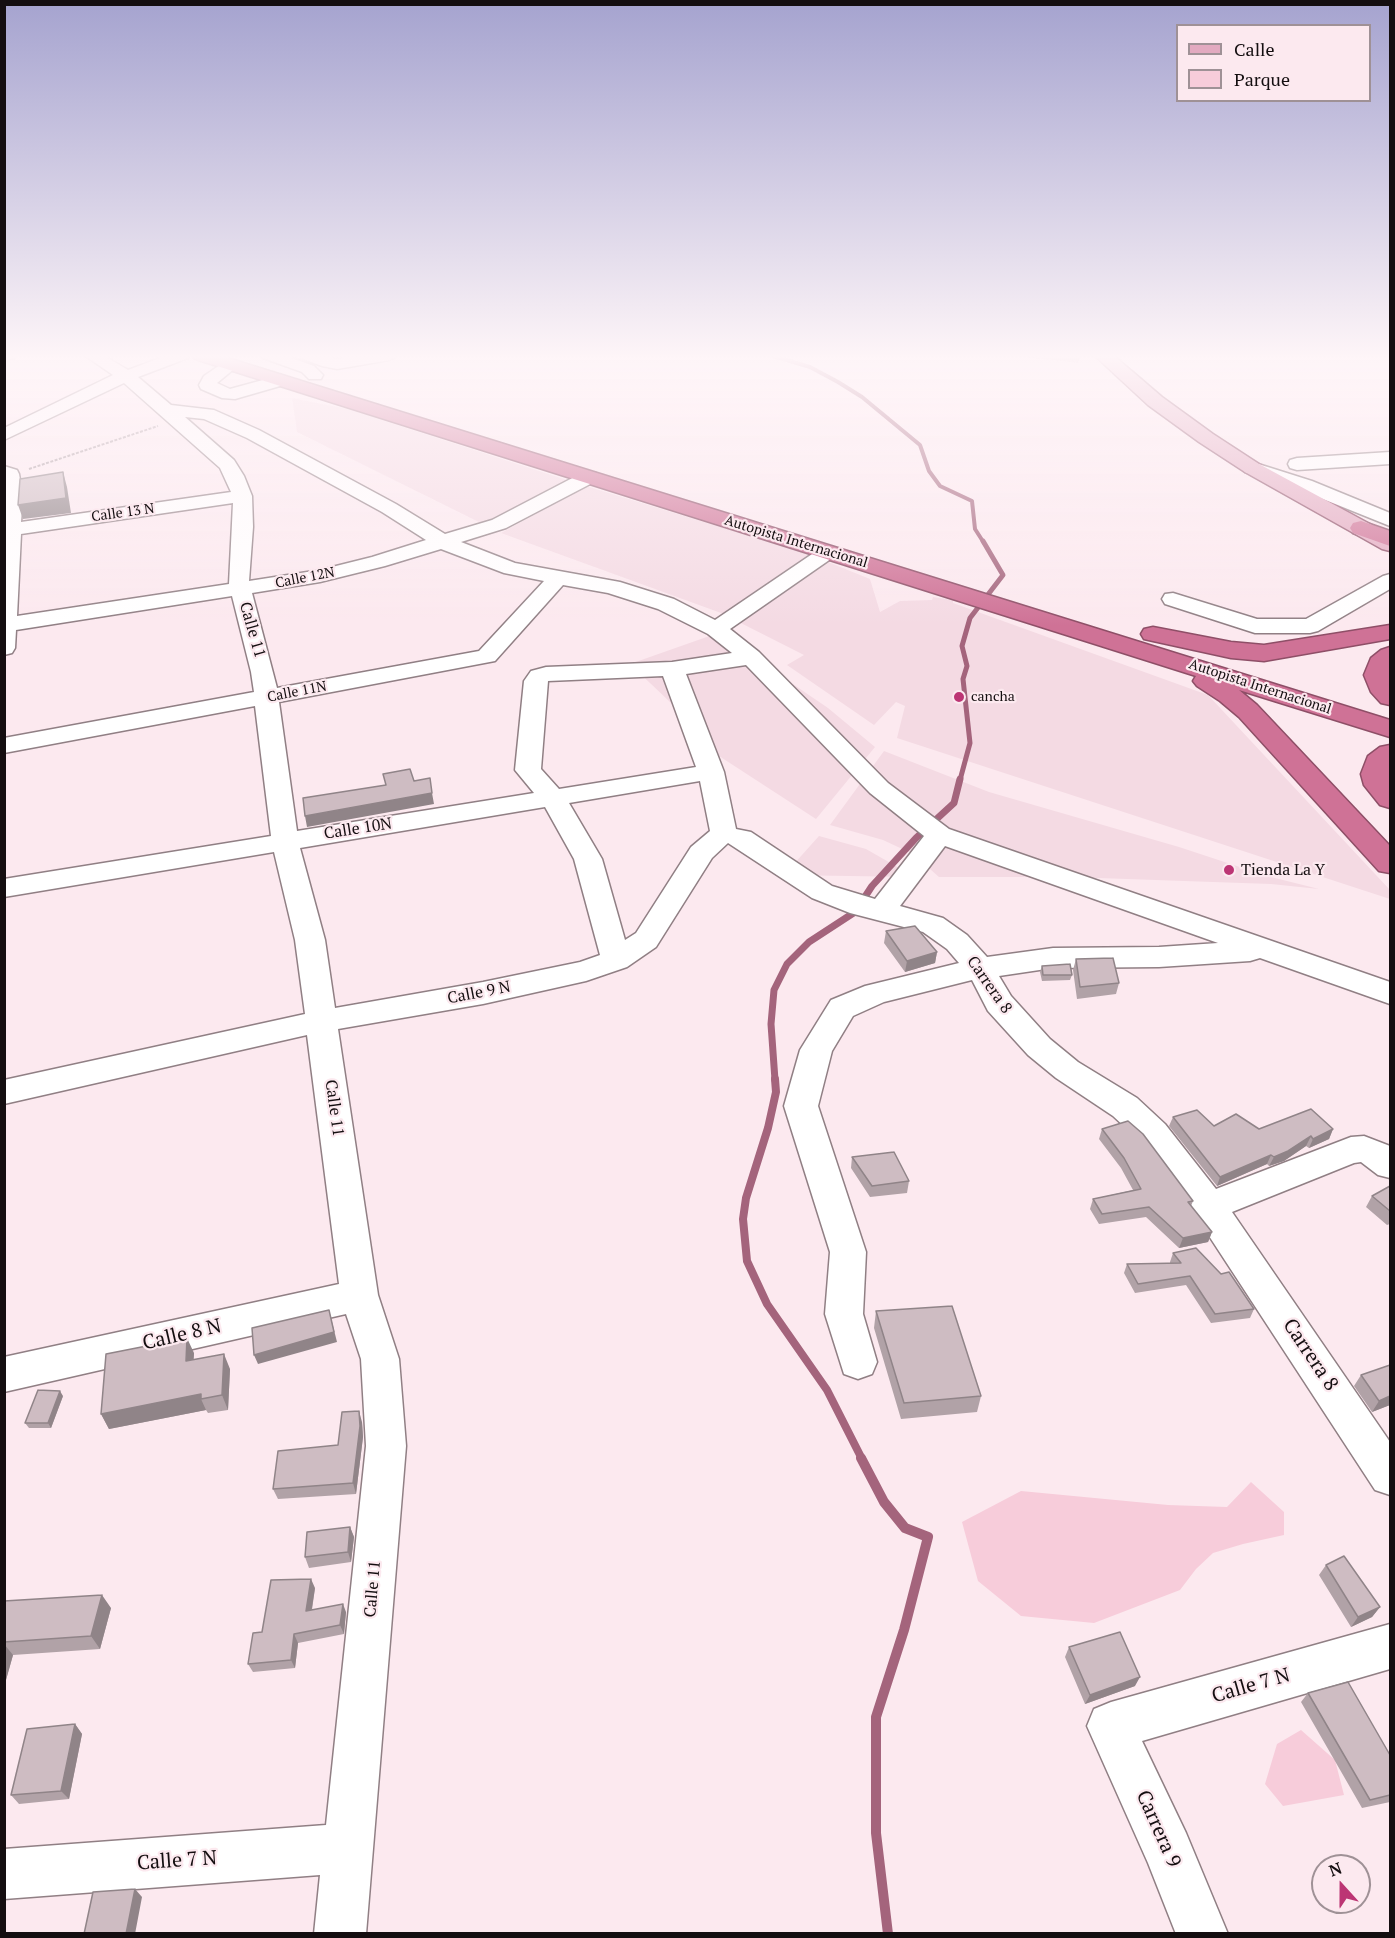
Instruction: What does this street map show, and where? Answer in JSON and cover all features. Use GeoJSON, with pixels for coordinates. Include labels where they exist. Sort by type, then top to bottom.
{"type":"FeatureCollection","features":[{"type":"Feature","properties":{"kind":"highway","name":"Autopista Internacional"},"geometry":{"type":"LineString","coordinates":[[489,445],[1390,729]]}},
{"type":"Feature","properties":{"kind":"highway","name":"Autopista Internacional"},"geometry":{"type":"LineString","coordinates":[[536,445],[1390,711]]}},
{"type":"Feature","properties":{"kind":"highway"},"geometry":{"type":"LineString","coordinates":[[1361,528],[1390,539]]}},
{"type":"Feature","properties":{"kind":"highway"},"geometry":{"type":"LineString","coordinates":[[1095,620],[1205,645],[1254,653],[1286,651],[1390,632]]}},
{"type":"Feature","properties":{"kind":"highway"},"geometry":{"type":"LineString","coordinates":[[1128,646],[1200,678],[1235,700],[1263,726],[1390,864]]}},
{"type":"Feature","properties":{"kind":"highway"},"geometry":{"type":"LineString","coordinates":[[1390,655],[1380,663],[1377,675],[1380,686],[1390,697]]}},
{"type":"Feature","properties":{"kind":"highway"},"geometry":{"type":"LineString","coordinates":[[1390,753],[1378,762],[1375,774],[1378,785],[1390,799]]}},
{"type":"Feature","properties":{"kind":"main road"},"geometry":{"type":"LineString","coordinates":[[1217,445],[1252,468],[1390,544]]}},
{"type":"Feature","properties":{"kind":"main road"},"geometry":{"type":"LineString","coordinates":[[1334,513],[1356,516],[1390,528]]}},
{"type":"Feature","properties":{"kind":"street","name":"Calle 11"},"geometry":{"type":"LineString","coordinates":[[207,445],[227,464],[235,476],[242,496],[243,527],[238,565],[240,589],[259,655],[285,841],[310,939],[359,1295],[380,1359],[386,1446],[340,1934]]}},
{"type":"Feature","properties":{"kind":"street"},"geometry":{"type":"LineString","coordinates":[[274,445],[389,508],[443,542],[511,569],[612,587],[666,604],[716,629],[751,657],[879,788],[939,835],[1390,993]]}},
{"type":"Feature","properties":{"kind":"street"},"geometry":{"type":"LineString","coordinates":[[1297,464],[1390,458]]}},
{"type":"Feature","properties":{"kind":"street"},"geometry":{"type":"LineString","coordinates":[[1252,468],[1305,485],[1390,520]]}},
{"type":"Feature","properties":{"kind":"street"},"geometry":{"type":"LineString","coordinates":[[4,648],[8,473]]}},
{"type":"Feature","properties":{"kind":"street","name":"Calle 12N"},"geometry":{"type":"LineString","coordinates":[[6,624],[320,576],[378,562],[499,524],[590,477]]}},
{"type":"Feature","properties":{"kind":"street","name":"Calle 13 N"},"geometry":{"type":"LineString","coordinates":[[8,530],[242,496]]}},
{"type":"Feature","properties":{"kind":"street"},"geometry":{"type":"LineString","coordinates":[[716,629],[828,552]]}},
{"type":"Feature","properties":{"kind":"street","name":"Calle 11N"},"geometry":{"type":"LineString","coordinates":[[4,746],[486,656],[558,578]]}},
{"type":"Feature","properties":{"kind":"street"},"geometry":{"type":"LineString","coordinates":[[1173,599],[1255,626],[1310,627],[1390,580]]}},
{"type":"Feature","properties":{"kind":"street"},"geometry":{"type":"LineString","coordinates":[[616,960],[588,860],[553,798],[528,770],[536,681],[539,676],[546,674],[672,669],[751,657]]}},
{"type":"Feature","properties":{"kind":"street"},"geometry":{"type":"LineString","coordinates":[[672,669],[711,772],[724,834]]}},
{"type":"Feature","properties":{"kind":"street","name":"Calle 10N"},"geometry":{"type":"LineString","coordinates":[[4,888],[711,772]]}},
{"type":"Feature","properties":{"kind":"street","name":"Carrera 8"},"geometry":{"type":"LineString","coordinates":[[724,834],[741,838],[822,892],[860,906],[933,925],[957,942],[980,968],[999,1003],[1039,1047],[1067,1070],[1125,1107],[1153,1133],[1209,1206],[1390,1476]]}},
{"type":"Feature","properties":{"kind":"street","name":"Calle 9 N"},"geometry":{"type":"LineString","coordinates":[[4,1092],[322,1021],[483,993],[586,971],[616,960],[646,940],[701,853],[712,841],[724,834]]}},
{"type":"Feature","properties":{"kind":"street"},"geometry":{"type":"LineString","coordinates":[[882,910],[939,835]]}},
{"type":"Feature","properties":{"kind":"street"},"geometry":{"type":"LineString","coordinates":[[858,1362],[844,1314],[848,1252],[801,1106],[816,1050],[842,1008],[876,993],[980,968],[1053,958],[1159,957],[1264,950]]}},
{"type":"Feature","properties":{"kind":"street"},"geometry":{"type":"LineString","coordinates":[[1209,1206],[1351,1150],[1364,1149],[1384,1160]]}},
{"type":"Feature","properties":{"kind":"street","name":"Calle 8 N"},"geometry":{"type":"LineString","coordinates":[[4,1375],[359,1295]]}},
{"type":"Feature","properties":{"kind":"street","name":"Calle 7 N"},"geometry":{"type":"LineString","coordinates":[[1111,1726],[1390,1647]]}},
{"type":"Feature","properties":{"kind":"street","name":"Carrera 9"},"geometry":{"type":"LineString","coordinates":[[1111,1726],[1168,1851],[1202,1934]]}},
{"type":"Feature","properties":{"kind":"street","name":"Calle 7 N"},"geometry":{"type":"LineString","coordinates":[[4,1874],[349,1848]]}},
{"type":"Feature","properties":{"kind":"path"},"geometry":{"type":"LineString","coordinates":[[8,473],[57,461],[97,445]]}},
{"type":"Feature","properties":{"kind":"shaded area"},"geometry":{"type":"Polygon","coordinates":[[[324,445],[460,445],[573,482],[489,527],[324,445]]]}},
{"type":"Feature","properties":{"kind":"shaded area"},"geometry":{"type":"Polygon","coordinates":[[[586,486],[806,553],[870,579],[880,612],[900,601],[932,600],[933,597],[953,600],[953,603],[1208,695],[1390,890],[1390,899],[897,738],[905,706],[896,702],[874,725],[787,665],[804,655],[721,613],[501,533],[586,486]]]}},
{"type":"Feature","properties":{"kind":"shaded area"},"geometry":{"type":"Polygon","coordinates":[[[718,633],[828,708],[875,747],[816,819],[716,754],[690,721],[630,664],[718,633]]]}},
{"type":"Feature","properties":{"kind":"shaded area"},"geometry":{"type":"Polygon","coordinates":[[[884,751],[989,792],[1179,847],[1267,876],[1319,889],[1271,884],[1069,877],[939,877],[913,854],[883,840],[830,825],[884,751]]]}},
{"type":"Feature","properties":{"kind":"shaded area"},"geometry":{"type":"Polygon","coordinates":[[[819,836],[866,849],[915,877],[784,875],[819,836]]]}},
{"type":"Feature","properties":{"kind":"green space"},"geometry":{"type":"Polygon","coordinates":[[[1251,1482],[1284,1512],[1284,1535],[1213,1553],[1196,1569],[1180,1590],[1094,1623],[1021,1616],[978,1581],[962,1522],[1021,1491],[1168,1505],[1227,1507],[1251,1482]]]}},
{"type":"Feature","properties":{"kind":"green space"},"geometry":{"type":"Polygon","coordinates":[[[1301,1730],[1335,1760],[1344,1795],[1283,1806],[1265,1784],[1277,1744],[1301,1730]]]}},
{"type":"Feature","properties":{"kind":"building"},"geometry":{"type":"Polygon","coordinates":[[[63,472],[66,498],[18,505],[20,479],[63,472]]]}},
{"type":"Feature","properties":{"kind":"building"},"geometry":{"type":"Polygon","coordinates":[[[410,769],[414,781],[430,778],[432,793],[305,816],[303,798],[386,785],[383,774],[410,769]]]}},
{"type":"Feature","properties":{"kind":"building"},"geometry":{"type":"Polygon","coordinates":[[[915,926],[937,952],[907,961],[886,931],[915,926]]]}},
{"type":"Feature","properties":{"kind":"building"},"geometry":{"type":"Polygon","coordinates":[[[1113,958],[1119,983],[1080,987],[1076,959],[1113,958]]]}},
{"type":"Feature","properties":{"kind":"building"},"geometry":{"type":"Polygon","coordinates":[[[1070,964],[1072,975],[1043,975],[1042,966],[1070,964]]]}},
{"type":"Feature","properties":{"kind":"building"},"geometry":{"type":"Polygon","coordinates":[[[1311,1109],[1333,1129],[1313,1139],[1311,1136],[1274,1157],[1271,1155],[1220,1177],[1173,1117],[1197,1110],[1214,1126],[1236,1114],[1259,1129],[1311,1109]]]}},
{"type":"Feature","properties":{"kind":"building"},"geometry":{"type":"Polygon","coordinates":[[[1128,1121],[1143,1134],[1193,1201],[1188,1202],[1212,1232],[1183,1238],[1149,1207],[1102,1214],[1093,1199],[1141,1189],[1124,1158],[1102,1129],[1128,1121]]]}},
{"type":"Feature","properties":{"kind":"building"},"geometry":{"type":"Polygon","coordinates":[[[894,1152],[909,1181],[872,1186],[852,1157],[894,1152]]]}},
{"type":"Feature","properties":{"kind":"building"},"geometry":{"type":"Polygon","coordinates":[[[1390,1186],[1390,1211],[1372,1196],[1390,1186]]]}},
{"type":"Feature","properties":{"kind":"building"},"geometry":{"type":"Polygon","coordinates":[[[1196,1248],[1221,1274],[1229,1272],[1254,1309],[1215,1314],[1190,1276],[1138,1284],[1127,1264],[1181,1263],[1173,1253],[1196,1248]]]}},
{"type":"Feature","properties":{"kind":"building"},"geometry":{"type":"Polygon","coordinates":[[[952,1306],[981,1396],[904,1403],[876,1311],[952,1306]]]}},
{"type":"Feature","properties":{"kind":"building"},"geometry":{"type":"Polygon","coordinates":[[[329,1310],[334,1332],[254,1355],[252,1328],[329,1310]]]}},
{"type":"Feature","properties":{"kind":"building"},"geometry":{"type":"Polygon","coordinates":[[[187,1338],[186,1361],[224,1354],[222,1395],[201,1399],[201,1394],[101,1414],[106,1354],[187,1338]]]}},
{"type":"Feature","properties":{"kind":"building"},"geometry":{"type":"Polygon","coordinates":[[[1390,1365],[1390,1396],[1379,1401],[1361,1375],[1390,1365]]]}},
{"type":"Feature","properties":{"kind":"building"},"geometry":{"type":"Polygon","coordinates":[[[38,1390],[60,1391],[48,1423],[25,1423],[38,1390]]]}},
{"type":"Feature","properties":{"kind":"building"},"geometry":{"type":"Polygon","coordinates":[[[359,1411],[360,1426],[353,1483],[273,1489],[278,1451],[338,1445],[342,1412],[359,1411]]]}},
{"type":"Feature","properties":{"kind":"building"},"geometry":{"type":"Polygon","coordinates":[[[350,1527],[348,1552],[305,1557],[307,1532],[350,1527]]]}},
{"type":"Feature","properties":{"kind":"building"},"geometry":{"type":"Polygon","coordinates":[[[1344,1556],[1380,1607],[1358,1617],[1326,1565],[1344,1556]]]}},
{"type":"Feature","properties":{"kind":"building"},"geometry":{"type":"Polygon","coordinates":[[[311,1579],[306,1611],[343,1604],[340,1625],[294,1634],[291,1660],[248,1664],[253,1633],[262,1632],[271,1580],[311,1579]]]}},
{"type":"Feature","properties":{"kind":"building"},"geometry":{"type":"Polygon","coordinates":[[[102,1595],[91,1636],[4,1642],[4,1601],[102,1595]]]}},
{"type":"Feature","properties":{"kind":"building"},"geometry":{"type":"Polygon","coordinates":[[[1120,1632],[1140,1677],[1090,1695],[1069,1647],[1120,1632]]]}},
{"type":"Feature","properties":{"kind":"building"},"geometry":{"type":"Polygon","coordinates":[[[1348,1682],[1390,1755],[1390,1795],[1370,1800],[1308,1693],[1348,1682]]]}},
{"type":"Feature","properties":{"kind":"building"},"geometry":{"type":"Polygon","coordinates":[[[75,1724],[61,1791],[11,1795],[27,1729],[75,1724]]]}},
{"type":"Feature","properties":{"kind":"building"},"geometry":{"type":"Polygon","coordinates":[[[135,1889],[126,1934],[84,1934],[93,1892],[135,1889]]]}},
{"type":"Feature","properties":{"kind":"waterway"},"geometry":{"type":"LineString","coordinates":[[920,445],[929,471],[940,486],[972,501],[975,529],[984,543]]}},
{"type":"Feature","properties":{"kind":"waterway"},"geometry":{"type":"LineString","coordinates":[[960,780],[970,743],[963,679],[967,666],[962,646],[970,618],[1003,575],[983,541]]}},
{"type":"Feature","properties":{"kind":"waterway"},"geometry":{"type":"LineString","coordinates":[[775,1080],[771,1024],[774,990],[787,964],[809,942],[855,912],[872,886],[916,838],[954,803],[960,779]]}},
{"type":"Feature","properties":{"kind":"waterway"},"geometry":{"type":"LineString","coordinates":[[775,1079],[776,1092],[768,1128],[746,1198],[743,1219],[747,1261],[767,1304],[827,1390],[862,1459]]}},
{"type":"Feature","properties":{"kind":"waterway"},"geometry":{"type":"LineString","coordinates":[[861,1458],[884,1502],[905,1528],[928,1537],[904,1630],[876,1717],[876,1833],[888,1934]]}},
{"type":"Feature","properties":{"kind":"place","name":"cancha"},"geometry":{"type":"Point","coordinates":[959,697]}},
{"type":"Feature","properties":{"kind":"place","name":"Tienda La Y"},"geometry":{"type":"Point","coordinates":[1229,870]}}]}
